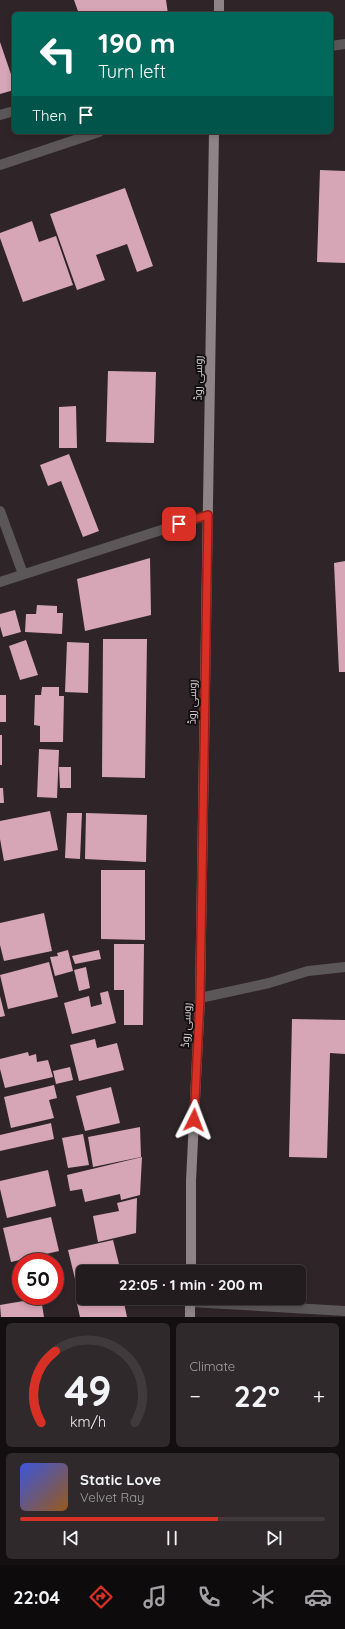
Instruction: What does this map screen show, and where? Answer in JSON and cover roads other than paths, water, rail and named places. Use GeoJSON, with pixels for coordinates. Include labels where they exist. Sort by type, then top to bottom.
{"type":"FeatureCollection","features":[{"type":"Feature","properties":{"kind":"main road"},"geometry":{"type":"LineString","coordinates":[[219,0],[219,12]]}},
{"type":"Feature","properties":{"kind":"main road","name":"روسی روڈ"},"geometry":{"type":"LineString","coordinates":[[191,1265],[191,1181],[200,998],[214,134]]}},
{"type":"Feature","properties":{"kind":"main road"},"geometry":{"type":"LineString","coordinates":[[190,1305],[190,1317]]}},
{"type":"Feature","properties":{"kind":"street"},"geometry":{"type":"LineString","coordinates":[[333,46],[345,44]]}},
{"type":"Feature","properties":{"kind":"street"},"geometry":{"type":"LineString","coordinates":[[0,115],[12,112]]}},
{"type":"Feature","properties":{"kind":"street"},"geometry":{"type":"LineString","coordinates":[[0,165],[93,134]]}},
{"type":"Feature","properties":{"kind":"street"},"geometry":{"type":"LineString","coordinates":[[0,511],[23,574]]}},
{"type":"Feature","properties":{"kind":"street"},"geometry":{"type":"LineString","coordinates":[[0,582],[208,515]]}},
{"type":"Feature","properties":{"kind":"street"},"geometry":{"type":"LineString","coordinates":[[200,998],[269,983],[308,971],[345,967]]}},
{"type":"Feature","properties":{"kind":"street"},"geometry":{"type":"LineString","coordinates":[[260,1305],[345,1311]]}}]}
